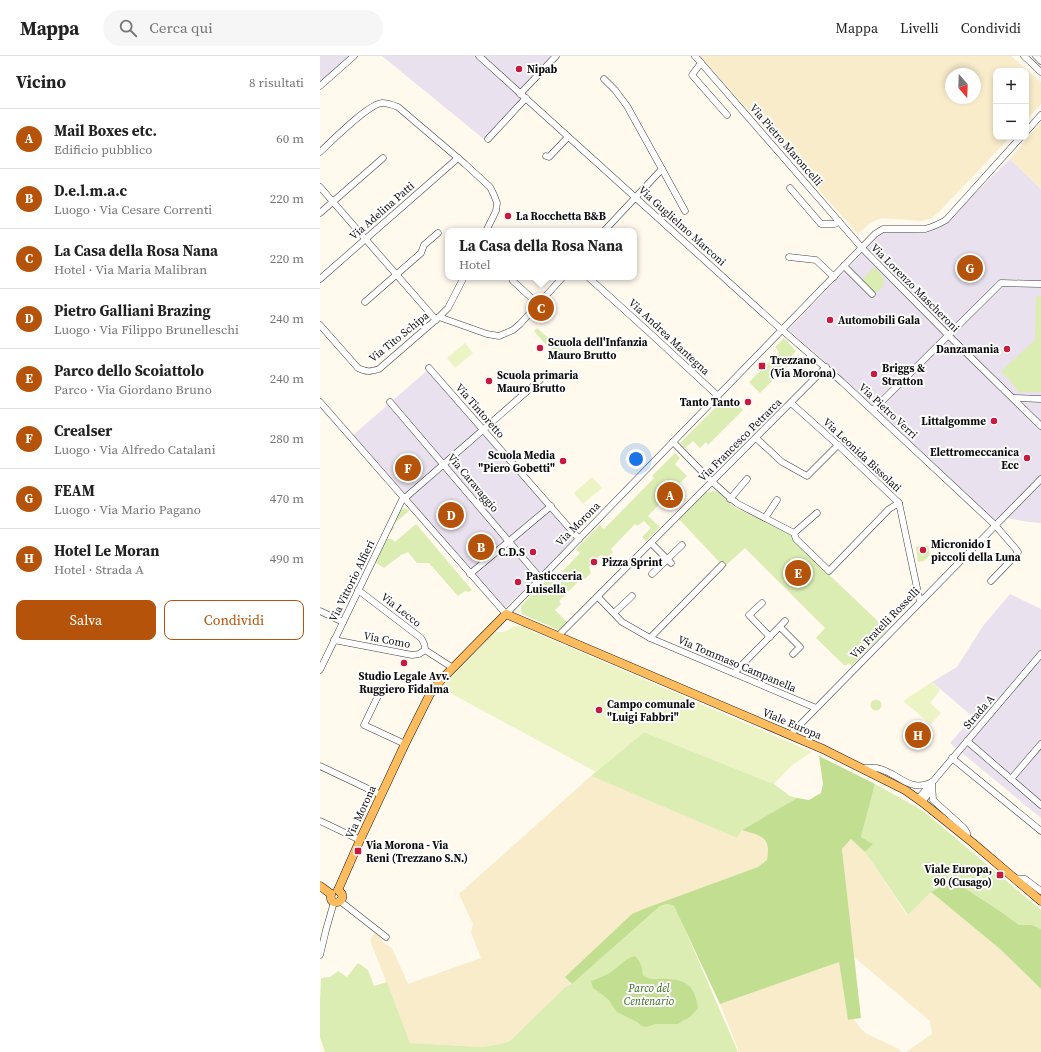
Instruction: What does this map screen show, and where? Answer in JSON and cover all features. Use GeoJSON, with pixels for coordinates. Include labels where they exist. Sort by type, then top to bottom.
{"type":"FeatureCollection","features":[{"type":"Feature","properties":{"kind":"main road","name":"Viale Europa"},"geometry":{"type":"LineString","coordinates":[[506,614],[823,749],[905,790],[920,800],[967,838],[1041,901]]}},
{"type":"Feature","properties":{"kind":"main road","name":"Via Morona"},"geometry":{"type":"LineString","coordinates":[[334,892],[430,694],[453,668],[506,614]]}},
{"type":"Feature","properties":{"kind":"main road"},"geometry":{"type":"LineString","coordinates":[[320,886],[334,892],[341,892],[342,899],[337,902]]}},
{"type":"Feature","properties":{"kind":"street"},"geometry":{"type":"LineString","coordinates":[[320,86],[354,56]]}},
{"type":"Feature","properties":{"kind":"street","name":"Via Guglielmo Marconi"},"geometry":{"type":"LineString","coordinates":[[479,56],[782,330]]}},
{"type":"Feature","properties":{"kind":"street"},"geometry":{"type":"LineString","coordinates":[[520,94],[556,56]]}},
{"type":"Feature","properties":{"kind":"street","name":"Via Pietro Maroncelli"},"geometry":{"type":"LineString","coordinates":[[695,56],[862,248]]}},
{"type":"Feature","properties":{"kind":"street"},"geometry":{"type":"LineString","coordinates":[[1024,56],[1041,72]]}},
{"type":"Feature","properties":{"kind":"street"},"geometry":{"type":"LineString","coordinates":[[1036,56],[1041,61]]}},
{"type":"Feature","properties":{"kind":"street"},"geometry":{"type":"LineString","coordinates":[[701,63],[692,75],[727,115]]}},
{"type":"Feature","properties":{"kind":"street"},"geometry":{"type":"LineString","coordinates":[[604,79],[628,106],[685,211]]}},
{"type":"Feature","properties":{"kind":"street"},"geometry":{"type":"LineString","coordinates":[[488,138],[526,98]]}},
{"type":"Feature","properties":{"kind":"street"},"geometry":{"type":"LineString","coordinates":[[320,152],[366,111],[381,103],[398,107],[490,187],[494,195],[496,211],[488,228]]}},
{"type":"Feature","properties":{"kind":"street"},"geometry":{"type":"LineString","coordinates":[[1029,129],[1041,115]]}},
{"type":"Feature","properties":{"kind":"street"},"geometry":{"type":"LineString","coordinates":[[546,156],[549,157],[568,137]]}},
{"type":"Feature","properties":{"kind":"street","name":"Via Morona"},"geometry":{"type":"LineString","coordinates":[[506,614],[875,234],[883,228],[925,228],[932,227],[946,220],[1018,140]]}},
{"type":"Feature","properties":{"kind":"street"},"geometry":{"type":"LineString","coordinates":[[320,213],[383,158]]}},
{"type":"Feature","properties":{"kind":"street","name":"Via Adelina Patti"},"geometry":{"type":"LineString","coordinates":[[320,279],[458,158]]}},
{"type":"Feature","properties":{"kind":"street"},"geometry":{"type":"LineString","coordinates":[[607,228],[662,169]]}},
{"type":"Feature","properties":{"kind":"street"},"geometry":{"type":"LineString","coordinates":[[320,187],[396,275],[437,319],[487,334],[500,336],[513,330],[520,324],[560,280]]}},
{"type":"Feature","properties":{"kind":"street"},"geometry":{"type":"LineString","coordinates":[[790,188],[821,224],[835,224],[838,221]]}},
{"type":"Feature","properties":{"kind":"street"},"geometry":{"type":"LineString","coordinates":[[365,302],[421,253],[424,245],[438,233]]}},
{"type":"Feature","properties":{"kind":"street","name":"Via Lorenzo Mascheroni"},"geometry":{"type":"LineString","coordinates":[[862,248],[1041,426]]}},
{"type":"Feature","properties":{"kind":"street"},"geometry":{"type":"LineString","coordinates":[[789,257],[816,260],[834,277]]}},
{"type":"Feature","properties":{"kind":"street"},"geometry":{"type":"LineString","coordinates":[[844,266],[872,294]]}},
{"type":"Feature","properties":{"kind":"street","name":"Via Tito Schipa"},"geometry":{"type":"LineString","coordinates":[[320,325],[358,368],[366,372],[372,372],[379,369],[448,308],[462,280]]}},
{"type":"Feature","properties":{"kind":"street","name":"Via Andrea Mantegna"},"geometry":{"type":"LineString","coordinates":[[591,280],[718,396]]}},
{"type":"Feature","properties":{"kind":"street"},"geometry":{"type":"LineString","coordinates":[[513,281],[538,304]]}},
{"type":"Feature","properties":{"kind":"street"},"geometry":{"type":"LineString","coordinates":[[873,410],[1001,283],[1041,284]]}},
{"type":"Feature","properties":{"kind":"street","name":"Via Pietro Verri"},"geometry":{"type":"LineString","coordinates":[[782,330],[826,367],[873,410],[995,525]]}},
{"type":"Feature","properties":{"kind":"street","name":"Via Francesco Petrarca"},"geometry":{"type":"LineString","coordinates":[[558,636],[826,367]]}},
{"type":"Feature","properties":{"kind":"street","name":"Via Tintoretto"},"geometry":{"type":"LineString","coordinates":[[429,368],[579,539]]}},
{"type":"Feature","properties":{"kind":"street"},"geometry":{"type":"LineString","coordinates":[[404,499],[540,380]]}},
{"type":"Feature","properties":{"kind":"street"},"geometry":{"type":"LineString","coordinates":[[1014,398],[1041,399]]}},
{"type":"Feature","properties":{"kind":"street"},"geometry":{"type":"LineString","coordinates":[[320,402],[506,614]]}},
{"type":"Feature","properties":{"kind":"street","name":"Via Caravaggio"},"geometry":{"type":"LineString","coordinates":[[390,402],[540,578]]}},
{"type":"Feature","properties":{"kind":"street","name":"Via Leonida Bissolati"},"geometry":{"type":"LineString","coordinates":[[791,403],[899,503],[920,602]]}},
{"type":"Feature","properties":{"kind":"street"},"geometry":{"type":"LineString","coordinates":[[756,438],[782,462],[807,476],[838,445]]}},
{"type":"Feature","properties":{"kind":"street"},"geometry":{"type":"LineString","coordinates":[[673,442],[730,499],[794,533],[796,539],[829,570],[889,509],[899,503]]}},
{"type":"Feature","properties":{"kind":"street","name":"Via Fratelli Rosselli"},"geometry":{"type":"LineString","coordinates":[[790,735],[1041,478]]}},
{"type":"Feature","properties":{"kind":"street"},"geometry":{"type":"LineString","coordinates":[[730,499],[747,479]]}},
{"type":"Feature","properties":{"kind":"street","name":"Via Vittorio Alfieri"},"geometry":{"type":"LineString","coordinates":[[320,670],[404,499]]}},
{"type":"Feature","properties":{"kind":"street"},"geometry":{"type":"LineString","coordinates":[[765,518],[777,500]]}},
{"type":"Feature","properties":{"kind":"street"},"geometry":{"type":"LineString","coordinates":[[470,574],[551,506]]}},
{"type":"Feature","properties":{"kind":"street"},"geometry":{"type":"LineString","coordinates":[[794,533],[817,513]]}},
{"type":"Feature","properties":{"kind":"street"},"geometry":{"type":"LineString","coordinates":[[991,581],[1017,555],[1018,552],[995,525]]}},
{"type":"Feature","properties":{"kind":"street"},"geometry":{"type":"LineString","coordinates":[[651,543],[669,561]]}},
{"type":"Feature","properties":{"kind":"street"},"geometry":{"type":"LineString","coordinates":[[652,574],[669,561],[682,544]]}},
{"type":"Feature","properties":{"kind":"street"},"geometry":{"type":"LineString","coordinates":[[650,638],[722,565]]}},
{"type":"Feature","properties":{"kind":"street","name":"Via Lecco"},"geometry":{"type":"LineString","coordinates":[[358,590],[421,638],[425,650]]}},
{"type":"Feature","properties":{"kind":"street"},"geometry":{"type":"LineString","coordinates":[[614,613],[632,596]]}},
{"type":"Feature","properties":{"kind":"street","name":"Via Tommaso Campanella"},"geometry":{"type":"LineString","coordinates":[[598,597],[622,622],[650,638],[816,708]]}},
{"type":"Feature","properties":{"kind":"street"},"geometry":{"type":"LineString","coordinates":[[762,603],[749,615],[770,637]]}},
{"type":"Feature","properties":{"kind":"street"},"geometry":{"type":"LineString","coordinates":[[320,611],[343,622]]}},
{"type":"Feature","properties":{"kind":"street"},"geometry":{"type":"LineString","coordinates":[[734,673],[786,621]]}},
{"type":"Feature","properties":{"kind":"street"},"geometry":{"type":"LineString","coordinates":[[780,627],[800,648],[794,654]]}},
{"type":"Feature","properties":{"kind":"street","name":"Via Como"},"geometry":{"type":"LineString","coordinates":[[334,640],[412,655],[419,654],[425,650],[453,668]]}},
{"type":"Feature","properties":{"kind":"street","name":"Strada A"},"geometry":{"type":"LineString","coordinates":[[920,800],[932,782],[1041,654]]}},
{"type":"Feature","properties":{"kind":"street"},"geometry":{"type":"LineString","coordinates":[[379,694],[364,725],[405,744]]}},
{"type":"Feature","properties":{"kind":"street"},"geometry":{"type":"LineString","coordinates":[[967,741],[1041,804]]}},
{"type":"Feature","properties":{"kind":"street"},"geometry":{"type":"LineString","coordinates":[[1011,779],[1041,744]]}},
{"type":"Feature","properties":{"kind":"street"},"geometry":{"type":"LineString","coordinates":[[952,758],[1041,831]]}},
{"type":"Feature","properties":{"kind":"street"},"geometry":{"type":"LineString","coordinates":[[320,766],[381,795]]}},
{"type":"Feature","properties":{"kind":"street"},"geometry":{"type":"LineString","coordinates":[[862,768],[878,768],[885,770],[912,785],[923,785],[932,782],[933,800],[964,828],[967,833],[967,838]]}},
{"type":"Feature","properties":{"kind":"street"},"geometry":{"type":"LineString","coordinates":[[320,821],[360,840]]}},
{"type":"Feature","properties":{"kind":"street"},"geometry":{"type":"LineString","coordinates":[[1014,878],[1025,879],[1041,891]]}},
{"type":"Feature","properties":{"kind":"street"},"geometry":{"type":"LineString","coordinates":[[320,955],[326,930],[337,902],[386,937]]}},
{"type":"Feature","properties":{"kind":"shaded area"},"geometry":{"type":"Polygon","coordinates":[[[320,56],[351,56],[320,83],[320,56]]]}},
{"type":"Feature","properties":{"kind":"shaded area"},"geometry":{"type":"Polygon","coordinates":[[[382,56],[553,56],[518,95],[523,99],[485,140],[382,56]]]}},
{"type":"Feature","properties":{"kind":"shaded area"},"geometry":{"type":"Polygon","coordinates":[[[700,56],[1011,56],[1025,68],[993,68],[993,140],[1007,140],[939,212],[931,218],[921,221],[882,218],[870,223],[858,234],[700,56]]]}},
{"type":"Feature","properties":{"kind":"shaded area"},"geometry":{"type":"Polygon","coordinates":[[[1029,72],[1041,82],[1041,104],[1029,117],[1029,72]]]}},
{"type":"Feature","properties":{"kind":"shaded area"},"geometry":{"type":"Polygon","coordinates":[[[1041,122],[1041,189],[1010,159],[1026,140],[1029,140],[1029,136],[1041,122]]]}},
{"type":"Feature","properties":{"kind":"shaded area"},"geometry":{"type":"Polygon","coordinates":[[[1010,159],[1041,189],[1041,523],[1006,518],[999,525],[820,357],[788,330],[882,233],[887,231],[924,233],[935,230],[950,218],[1010,159]]]}},
{"type":"Feature","properties":{"kind":"shaded area"},"geometry":{"type":"Polygon","coordinates":[[[429,369],[577,539],[504,609],[352,436],[429,369]]]}},
{"type":"Feature","properties":{"kind":"shaded area"},"geometry":{"type":"Polygon","coordinates":[[[1010,594],[1041,609],[1041,818],[950,743],[973,717],[932,682],[957,667],[983,626],[1010,594]]]}},
{"type":"Feature","properties":{"kind":"shaded area"},"geometry":{"type":"Polygon","coordinates":[[[591,776],[737,838],[742,830],[761,836],[766,843],[768,852],[767,860],[758,867],[646,908],[565,977],[572,984],[565,987],[510,1041],[482,1047],[410,1043],[370,940],[375,933],[382,938],[381,941],[392,948],[408,984],[481,958],[471,932],[473,924],[459,894],[591,776]]]}},
{"type":"Feature","properties":{"kind":"shaded area"},"geometry":{"type":"Polygon","coordinates":[[[851,839],[865,852],[907,915],[931,892],[1000,949],[1041,989],[1041,1052],[906,1052],[932,1034],[930,1021],[854,957],[842,849],[851,839]]]}},
{"type":"Feature","properties":{"kind":"shaded area"},"geometry":{"type":"Polygon","coordinates":[[[839,962],[848,1020],[854,1019],[861,1029],[867,1034],[899,1049],[901,1052],[739,1052],[720,1004],[839,962]]]}},
{"type":"Feature","properties":{"kind":"green space"},"geometry":{"type":"Polygon","coordinates":[[[874,267],[884,277],[882,279],[884,285],[875,294],[862,280],[874,267]]]}},
{"type":"Feature","properties":{"kind":"green space"},"geometry":{"type":"Polygon","coordinates":[[[1036,296],[1041,296],[1041,392],[1019,392],[1001,371],[1035,340],[1036,296]]]}},
{"type":"Feature","properties":{"kind":"green space"},"geometry":{"type":"Polygon","coordinates":[[[537,328],[562,350],[556,355],[548,344],[546,345],[534,331],[537,328]]]}},
{"type":"Feature","properties":{"kind":"green space"},"geometry":{"type":"Polygon","coordinates":[[[784,338],[796,351],[792,355],[795,358],[760,393],[749,382],[779,352],[775,347],[784,338]]]}},
{"type":"Feature","properties":{"kind":"green space"},"geometry":{"type":"Polygon","coordinates":[[[465,343],[473,353],[455,368],[447,358],[465,343]]]}},
{"type":"Feature","properties":{"kind":"green space"},"geometry":{"type":"Polygon","coordinates":[[[732,399],[743,410],[708,445],[706,442],[700,448],[693,441],[685,448],[680,443],[723,400],[727,404],[732,399]]]}},
{"type":"Feature","properties":{"kind":"green space"},"geometry":{"type":"Polygon","coordinates":[[[675,453],[680,458],[675,464],[687,476],[648,516],[660,527],[646,541],[642,537],[651,528],[644,521],[637,526],[635,524],[611,549],[613,552],[608,557],[600,555],[589,567],[591,573],[585,579],[583,577],[559,601],[561,604],[555,610],[568,623],[561,631],[522,614],[521,606],[554,572],[558,576],[580,553],[576,549],[600,525],[604,529],[654,478],[652,476],[675,453]]]}},
{"type":"Feature","properties":{"kind":"green space"},"geometry":{"type":"Polygon","coordinates":[[[592,477],[602,488],[583,504],[574,493],[592,477]]]}},
{"type":"Feature","properties":{"kind":"green space"},"geometry":{"type":"Polygon","coordinates":[[[713,491],[718,492],[734,507],[791,534],[795,542],[887,630],[852,666],[849,663],[845,666],[816,638],[825,628],[745,548],[724,567],[679,519],[705,493],[713,491]]]}},
{"type":"Feature","properties":{"kind":"green space"},"geometry":{"type":"Polygon","coordinates":[[[404,508],[409,511],[394,524],[393,526],[395,528],[389,533],[400,511],[404,508]]]}},
{"type":"Feature","properties":{"kind":"green space"},"geometry":{"type":"Polygon","coordinates":[[[416,524],[472,590],[469,592],[465,591],[458,596],[429,563],[417,563],[408,552],[401,555],[384,568],[375,562],[386,539],[392,539],[395,542],[416,524]]]}},
{"type":"Feature","properties":{"kind":"green space"},"geometry":{"type":"Polygon","coordinates":[[[928,545],[930,555],[924,561],[918,562],[916,547],[928,545]]]}},
{"type":"Feature","properties":{"kind":"green space","name":"Campo comunale \"Luigi Fabbri\""},"geometry":{"type":"Polygon","coordinates":[[[515,626],[520,626],[812,752],[792,765],[774,784],[644,732],[596,772],[441,688],[494,633],[505,632],[515,626]]]}},
{"type":"Feature","properties":{"kind":"green space"},"geometry":{"type":"Polygon","coordinates":[[[932,682],[940,690],[930,703],[941,713],[931,724],[903,701],[932,682]]]}},
{"type":"Feature","properties":{"kind":"green space"},"geometry":{"type":"Polygon","coordinates":[[[874,700],[878,700],[880,701],[880,709],[874,710],[871,707],[871,703],[874,700]]]}},
{"type":"Feature","properties":{"kind":"green space"},"geometry":{"type":"Polygon","coordinates":[[[644,732],[774,784],[790,796],[797,798],[742,830],[737,838],[591,776],[644,732]]]}},
{"type":"Feature","properties":{"kind":"green space"},"geometry":{"type":"Polygon","coordinates":[[[819,756],[875,784],[861,837],[873,844],[865,852],[851,839],[842,849],[861,1018],[848,1020],[839,962],[720,1004],[674,906],[668,904],[659,907],[572,984],[565,977],[632,914],[758,867],[767,860],[767,846],[763,838],[742,830],[797,798],[809,800],[821,793],[823,784],[819,756]]]}},
{"type":"Feature","properties":{"kind":"green space"},"geometry":{"type":"Polygon","coordinates":[[[875,784],[922,810],[1041,910],[1041,929],[1032,925],[1019,925],[952,880],[931,892],[908,915],[865,852],[872,844],[861,837],[875,784]]]}},
{"type":"Feature","properties":{"kind":"green space"},"geometry":{"type":"Polygon","coordinates":[[[952,880],[1019,925],[1032,925],[1041,929],[1041,989],[1000,949],[931,892],[952,880]]]}},
{"type":"Feature","properties":{"kind":"green space","name":"Parco del Centenario"},"geometry":{"type":"Polygon","coordinates":[[[669,904],[674,906],[676,909],[738,1052],[325,1052],[320,1037],[321,978],[330,977],[338,971],[347,977],[358,963],[368,970],[374,986],[387,982],[410,1043],[482,1047],[500,1044],[510,1041],[565,987],[572,984],[659,907],[669,904]]]}},
{"type":"Feature","properties":{"kind":"green space"},"geometry":{"type":"Polygon","coordinates":[[[635,956],[639,960],[643,975],[646,977],[652,979],[678,980],[690,987],[695,995],[698,1008],[690,1017],[678,1024],[656,1024],[646,1027],[642,1026],[617,1012],[609,1000],[593,988],[591,981],[604,976],[631,957],[635,956]]]}},
{"type":"Feature","properties":{"kind":"place","name":"Nipab"},"geometry":{"type":"Point","coordinates":[519,69]}},
{"type":"Feature","properties":{"kind":"place","name":"La Rocchetta B&B"},"geometry":{"type":"Point","coordinates":[508,216]}},
{"type":"Feature","properties":{"kind":"place","name":"FEAM"},"geometry":{"type":"Point","coordinates":[970,268]}},
{"type":"Feature","properties":{"kind":"place","name":"La Casa della Rosa Nana"},"geometry":{"type":"Point","coordinates":[541,308]}},
{"type":"Feature","properties":{"kind":"place","name":"Automobili Gala"},"geometry":{"type":"Point","coordinates":[830,320]}},
{"type":"Feature","properties":{"kind":"place","name":"Scuola dell'Infanzia Mauro Brutto"},"geometry":{"type":"Point","coordinates":[540,348]}},
{"type":"Feature","properties":{"kind":"place","name":"Danzamania"},"geometry":{"type":"Point","coordinates":[1007,349]}},
{"type":"Feature","properties":{"kind":"place","name":"Trezzano (Via Morona)"},"geometry":{"type":"Point","coordinates":[762,366]}},
{"type":"Feature","properties":{"kind":"place","name":"Briggs & Stratton"},"geometry":{"type":"Point","coordinates":[874,374]}},
{"type":"Feature","properties":{"kind":"place","name":"Scuola primaria Mauro Brutto"},"geometry":{"type":"Point","coordinates":[489,381]}},
{"type":"Feature","properties":{"kind":"place","name":"Tanto Tanto"},"geometry":{"type":"Point","coordinates":[748,402]}},
{"type":"Feature","properties":{"kind":"place","name":"Littalgomme"},"geometry":{"type":"Point","coordinates":[994,421]}},
{"type":"Feature","properties":{"kind":"place","name":"Elettromeccanica Ecc"},"geometry":{"type":"Point","coordinates":[1027,458]}},
{"type":"Feature","properties":{"kind":"place","name":"Scuola Media \"Piero Gobetti\""},"geometry":{"type":"Point","coordinates":[563,461]}},
{"type":"Feature","properties":{"kind":"place","name":"Crealser"},"geometry":{"type":"Point","coordinates":[408,468]}},
{"type":"Feature","properties":{"kind":"place","name":"Mail Boxes etc."},"geometry":{"type":"Point","coordinates":[670,495]}},
{"type":"Feature","properties":{"kind":"place","name":"Pietro Galliani Brazing"},"geometry":{"type":"Point","coordinates":[451,515]}},
{"type":"Feature","properties":{"kind":"place","name":"D.e.l.m.a.c"},"geometry":{"type":"Point","coordinates":[481,547]}},
{"type":"Feature","properties":{"kind":"place","name":"Micronido I piccoli della Luna"},"geometry":{"type":"Point","coordinates":[923,550]}},
{"type":"Feature","properties":{"kind":"place","name":"C.D.S"},"geometry":{"type":"Point","coordinates":[533,552]}},
{"type":"Feature","properties":{"kind":"place","name":"Pizza Sprint"},"geometry":{"type":"Point","coordinates":[594,562]}},
{"type":"Feature","properties":{"kind":"place","name":"Parco dello Scoiattolo"},"geometry":{"type":"Point","coordinates":[798,573]}},
{"type":"Feature","properties":{"kind":"place","name":"Pasticceria Luisella"},"geometry":{"type":"Point","coordinates":[518,582]}},
{"type":"Feature","properties":{"kind":"place","name":"Studio Legale Avv. Ruggiero Fidalma"},"geometry":{"type":"Point","coordinates":[404,663]}},
{"type":"Feature","properties":{"kind":"place","name":"Campo comunale \"Luigi Fabbri\""},"geometry":{"type":"Point","coordinates":[599,710]}},
{"type":"Feature","properties":{"kind":"place","name":"Hotel Le Moran"},"geometry":{"type":"Point","coordinates":[918,735]}},
{"type":"Feature","properties":{"kind":"place","name":"Via Morona - Via Reni (Trezzano S.N.)"},"geometry":{"type":"Point","coordinates":[358,851]}},
{"type":"Feature","properties":{"kind":"place","name":"Viale Europa, 90 (Cusago)"},"geometry":{"type":"Point","coordinates":[1000,875]}}]}
